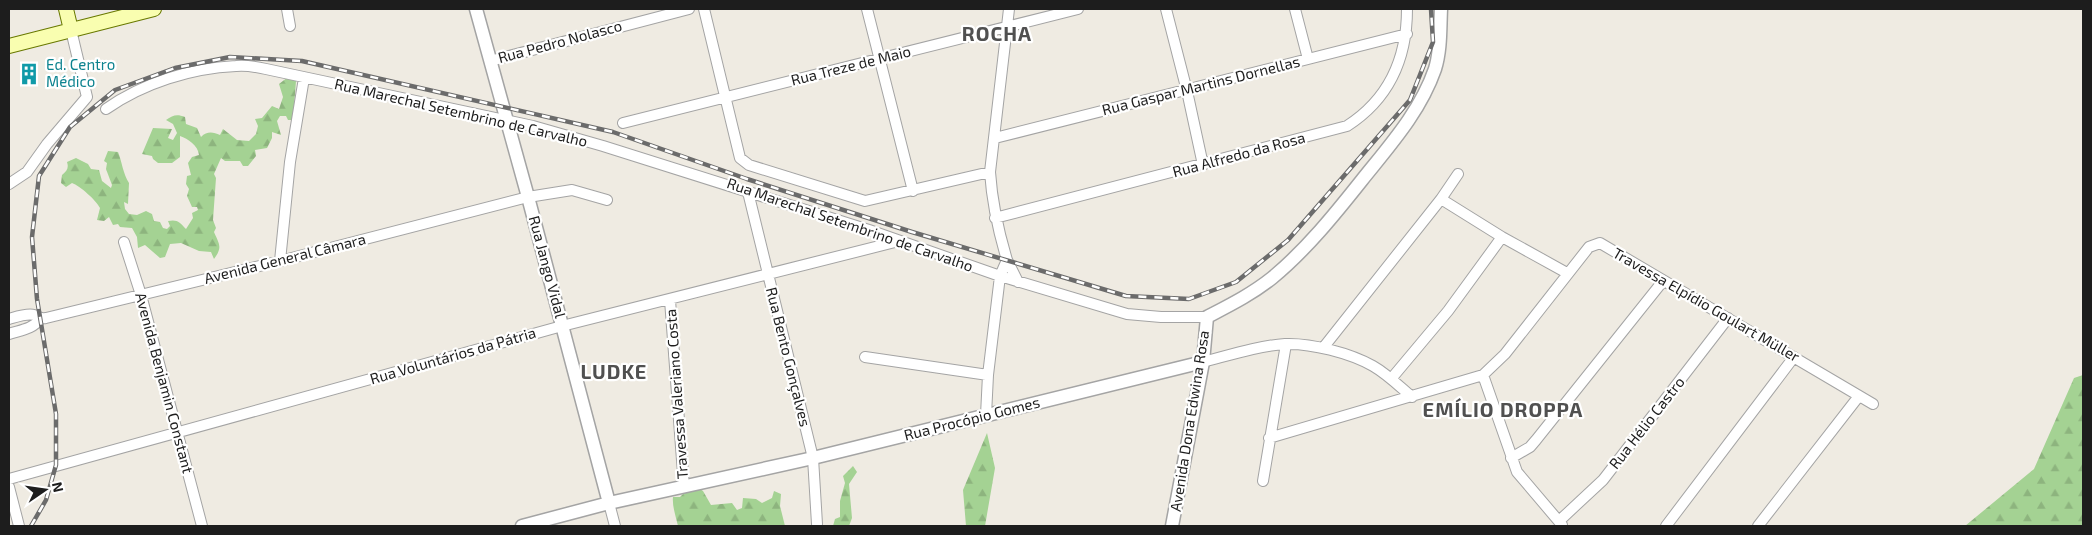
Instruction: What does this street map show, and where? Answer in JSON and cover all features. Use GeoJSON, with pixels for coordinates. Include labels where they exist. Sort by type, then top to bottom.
{"type":"FeatureCollection","features":[{"type":"Feature","properties":{"kind":"main road"},"geometry":{"type":"LineString","coordinates":[[99,15],[120,9]]}},
{"type":"Feature","properties":{"kind":"main road"},"geometry":{"type":"LineString","coordinates":[[9,36],[69,20],[154,9]]}},
{"type":"Feature","properties":{"kind":"main road"},"geometry":{"type":"LineString","coordinates":[[9,46],[69,20]]}},
{"type":"Feature","properties":{"kind":"street"},"geometry":{"type":"LineString","coordinates":[[287,9],[290,26]]}},
{"type":"Feature","properties":{"kind":"street","name":"Rua Jango Vidal"},"geometry":{"type":"LineString","coordinates":[[476,9],[615,526]]}},
{"type":"Feature","properties":{"kind":"street","name":"Rua Pedro Nolasco"},"geometry":{"type":"LineString","coordinates":[[490,61],[688,9]]}},
{"type":"Feature","properties":{"kind":"street"},"geometry":{"type":"LineString","coordinates":[[704,9],[740,158],[750,165],[865,201],[990,172]]}},
{"type":"Feature","properties":{"kind":"street"},"geometry":{"type":"LineString","coordinates":[[867,9],[913,191]]}},
{"type":"Feature","properties":{"kind":"street"},"geometry":{"type":"LineString","coordinates":[[1009,9],[990,172],[991,198],[995,218],[1007,260],[1018,282]]}},
{"type":"Feature","properties":{"kind":"street","name":"Rua Treze de Maio"},"geometry":{"type":"LineString","coordinates":[[623,123],[1078,9]]}},
{"type":"Feature","properties":{"kind":"street"},"geometry":{"type":"LineString","coordinates":[[1166,9],[1204,165]]}},
{"type":"Feature","properties":{"kind":"street"},"geometry":{"type":"LineString","coordinates":[[1295,9],[1308,59]]}},
{"type":"Feature","properties":{"kind":"street","name":"Rua Alfredo da Rosa"},"geometry":{"type":"LineString","coordinates":[[995,218],[1204,165],[1347,126],[1364,115],[1386,89],[1399,64],[1407,34],[1408,9]]}},
{"type":"Feature","properties":{"kind":"street","name":"Rua Marechal Setembrino de Carvalho"},"geometry":{"type":"LineString","coordinates":[[106,109],[125,96],[163,80],[197,71],[237,66],[266,68],[304,78],[533,126],[748,192],[1018,282],[1128,314],[1161,317],[1207,316],[1252,292],[1274,276],[1328,223],[1404,128],[1435,69],[1439,46],[1440,9]]}},
{"type":"Feature","properties":{"kind":"street"},"geometry":{"type":"LineString","coordinates":[[9,184],[27,172],[47,144],[87,97],[69,20]]}},
{"type":"Feature","properties":{"kind":"street","name":"Rua Gaspar Martins Dornellas"},"geometry":{"type":"LineString","coordinates":[[995,138],[1407,34]]}},
{"type":"Feature","properties":{"kind":"street"},"geometry":{"type":"LineString","coordinates":[[280,261],[290,162],[304,78]]}},
{"type":"Feature","properties":{"kind":"street"},"geometry":{"type":"LineString","coordinates":[[1323,348],[1441,199],[1458,174]]}},
{"type":"Feature","properties":{"kind":"street","name":"Avenida General Câmara"},"geometry":{"type":"LineString","coordinates":[[9,334],[29,328],[40,319],[280,261],[528,197],[572,190],[607,200]]}},
{"type":"Feature","properties":{"kind":"street","name":"Rua Bento Gonçalves"},"geometry":{"type":"LineString","coordinates":[[748,192],[813,458],[817,524]]}},
{"type":"Feature","properties":{"kind":"street"},"geometry":{"type":"LineString","coordinates":[[1441,199],[1502,237],[1567,273]]}},
{"type":"Feature","properties":{"kind":"street"},"geometry":{"type":"LineString","coordinates":[[1391,379],[1448,311],[1502,237]]}},
{"type":"Feature","properties":{"kind":"street","name":"Rua Voluntários da Pátria"},"geometry":{"type":"LineString","coordinates":[[9,480],[562,326],[899,241]]}},
{"type":"Feature","properties":{"kind":"street","name":"Avenida Benjamin Constant"},"geometry":{"type":"LineString","coordinates":[[124,242],[141,295],[202,526]]}},
{"type":"Feature","properties":{"kind":"street","name":"Travessa Elpídio Goulart Müller"},"geometry":{"type":"LineString","coordinates":[[1269,438],[1483,376],[1505,354],[1589,247],[1600,243],[1873,404]]}},
{"type":"Feature","properties":{"kind":"street"},"geometry":{"type":"LineString","coordinates":[[986,415],[988,375],[1000,276],[1007,260]]}},
{"type":"Feature","properties":{"kind":"street"},"geometry":{"type":"LineString","coordinates":[[1511,458],[1530,447],[1664,281]]}},
{"type":"Feature","properties":{"kind":"street","name":"Travessa Valeriano Costa"},"geometry":{"type":"LineString","coordinates":[[670,300],[684,487]]}},
{"type":"Feature","properties":{"kind":"street","name":"Avenida General Câmara"},"geometry":{"type":"LineString","coordinates":[[9,319],[34,315],[40,319]]}},
{"type":"Feature","properties":{"kind":"street","name":"Avenida Dona Edwina Rosa"},"geometry":{"type":"LineString","coordinates":[[1172,526],[1203,362],[1207,316]]}},
{"type":"Feature","properties":{"kind":"street","name":"Rua Hélio Castro"},"geometry":{"type":"LineString","coordinates":[[1561,524],[1603,480],[1728,318]]}},
{"type":"Feature","properties":{"kind":"street"},"geometry":{"type":"LineString","coordinates":[[1262,481],[1286,344]]}},
{"type":"Feature","properties":{"kind":"street","name":"Rua Procópio Gomes"},"geometry":{"type":"LineString","coordinates":[[522,526],[609,504],[813,458],[1255,348],[1286,344],[1323,348],[1357,358],[1374,366],[1412,397]]}},
{"type":"Feature","properties":{"kind":"street"},"geometry":{"type":"LineString","coordinates":[[865,357],[988,375]]}},
{"type":"Feature","properties":{"kind":"street"},"geometry":{"type":"LineString","coordinates":[[1666,526],[1794,357]]}},
{"type":"Feature","properties":{"kind":"street"},"geometry":{"type":"LineString","coordinates":[[1483,376],[1511,458],[1524,482],[1561,524]]}},
{"type":"Feature","properties":{"kind":"street"},"geometry":{"type":"LineString","coordinates":[[1758,526],[1859,396]]}},
{"type":"Feature","properties":{"kind":"street"},"geometry":{"type":"LineString","coordinates":[[9,486],[19,526]]}},
{"type":"Feature","properties":{"kind":"green space"},"geometry":{"type":"Polygon","coordinates":[[[288,77],[296,81],[293,120],[288,120],[286,116],[280,116],[277,121],[281,135],[272,132],[272,138],[267,148],[255,150],[256,156],[248,166],[243,166],[240,161],[225,161],[221,158],[214,174],[216,178],[213,220],[216,228],[214,232],[219,248],[214,259],[211,252],[199,251],[181,243],[170,244],[165,257],[160,258],[145,245],[138,248],[137,237],[132,228],[120,227],[118,224],[113,225],[109,217],[104,221],[97,220],[100,208],[91,197],[72,183],[66,187],[61,183],[62,175],[68,168],[67,162],[76,158],[88,164],[91,169],[99,170],[102,181],[111,188],[112,185],[106,169],[107,163],[104,161],[108,151],[118,152],[129,183],[128,204],[124,202],[125,209],[129,214],[137,215],[146,211],[152,214],[154,221],[160,222],[163,228],[167,229],[170,226],[168,221],[174,220],[186,229],[193,218],[192,213],[198,210],[197,207],[192,207],[187,196],[189,189],[186,184],[187,176],[191,175],[188,163],[192,157],[199,155],[198,151],[192,143],[180,136],[180,157],[172,163],[158,163],[152,156],[142,154],[153,128],[172,129],[168,138],[173,140],[177,133],[173,124],[166,120],[177,115],[185,117],[186,124],[197,128],[201,137],[210,133],[220,135],[223,129],[237,140],[249,141],[256,134],[258,126],[255,119],[262,118],[272,106],[279,109],[283,97],[279,84],[288,77]]]}},
{"type":"Feature","properties":{"kind":"green space"},"geometry":{"type":"Polygon","coordinates":[[[2083,375],[2083,526],[1965,526],[2034,469],[2074,378],[2083,375]]]}},
{"type":"Feature","properties":{"kind":"green space"},"geometry":{"type":"Polygon","coordinates":[[[987,433],[995,468],[985,526],[966,526],[963,490],[987,433]]]}},
{"type":"Feature","properties":{"kind":"green space"},"geometry":{"type":"Polygon","coordinates":[[[853,466],[857,472],[849,484],[852,518],[849,526],[833,526],[835,519],[840,517],[840,501],[845,483],[843,476],[853,466]]]}},
{"type":"Feature","properties":{"kind":"green space"},"geometry":{"type":"Polygon","coordinates":[[[697,487],[703,491],[711,505],[732,503],[737,510],[742,508],[743,498],[756,499],[762,503],[772,498],[774,491],[781,494],[780,506],[785,526],[678,526],[673,497],[680,497],[688,489],[697,487]]]}},
{"type":"Feature","properties":{"kind":"railway"},"geometry":{"type":"LineString","coordinates":[[31,526],[46,500],[56,465],[56,414],[37,299],[32,237],[39,176],[70,127],[115,90],[175,68],[230,57],[302,61],[613,132],[747,179],[912,232],[1126,296],[1189,299],[1236,282],[1288,240],[1410,100],[1433,42],[1431,9]]}},
{"type":"Feature","properties":{"kind":"place","name":"Ed. Centro Médico"},"geometry":{"type":"Point","coordinates":[29,74]}},
{"type":"Feature","properties":{"kind":"district","name":"ROCHA"},"geometry":{"type":"Point","coordinates":[997,34]}},
{"type":"Feature","properties":{"kind":"district","name":"LUDKE"},"geometry":{"type":"Point","coordinates":[614,372]}},
{"type":"Feature","properties":{"kind":"district","name":"EMÍLIO DROPPA"},"geometry":{"type":"Point","coordinates":[1503,410]}}]}
